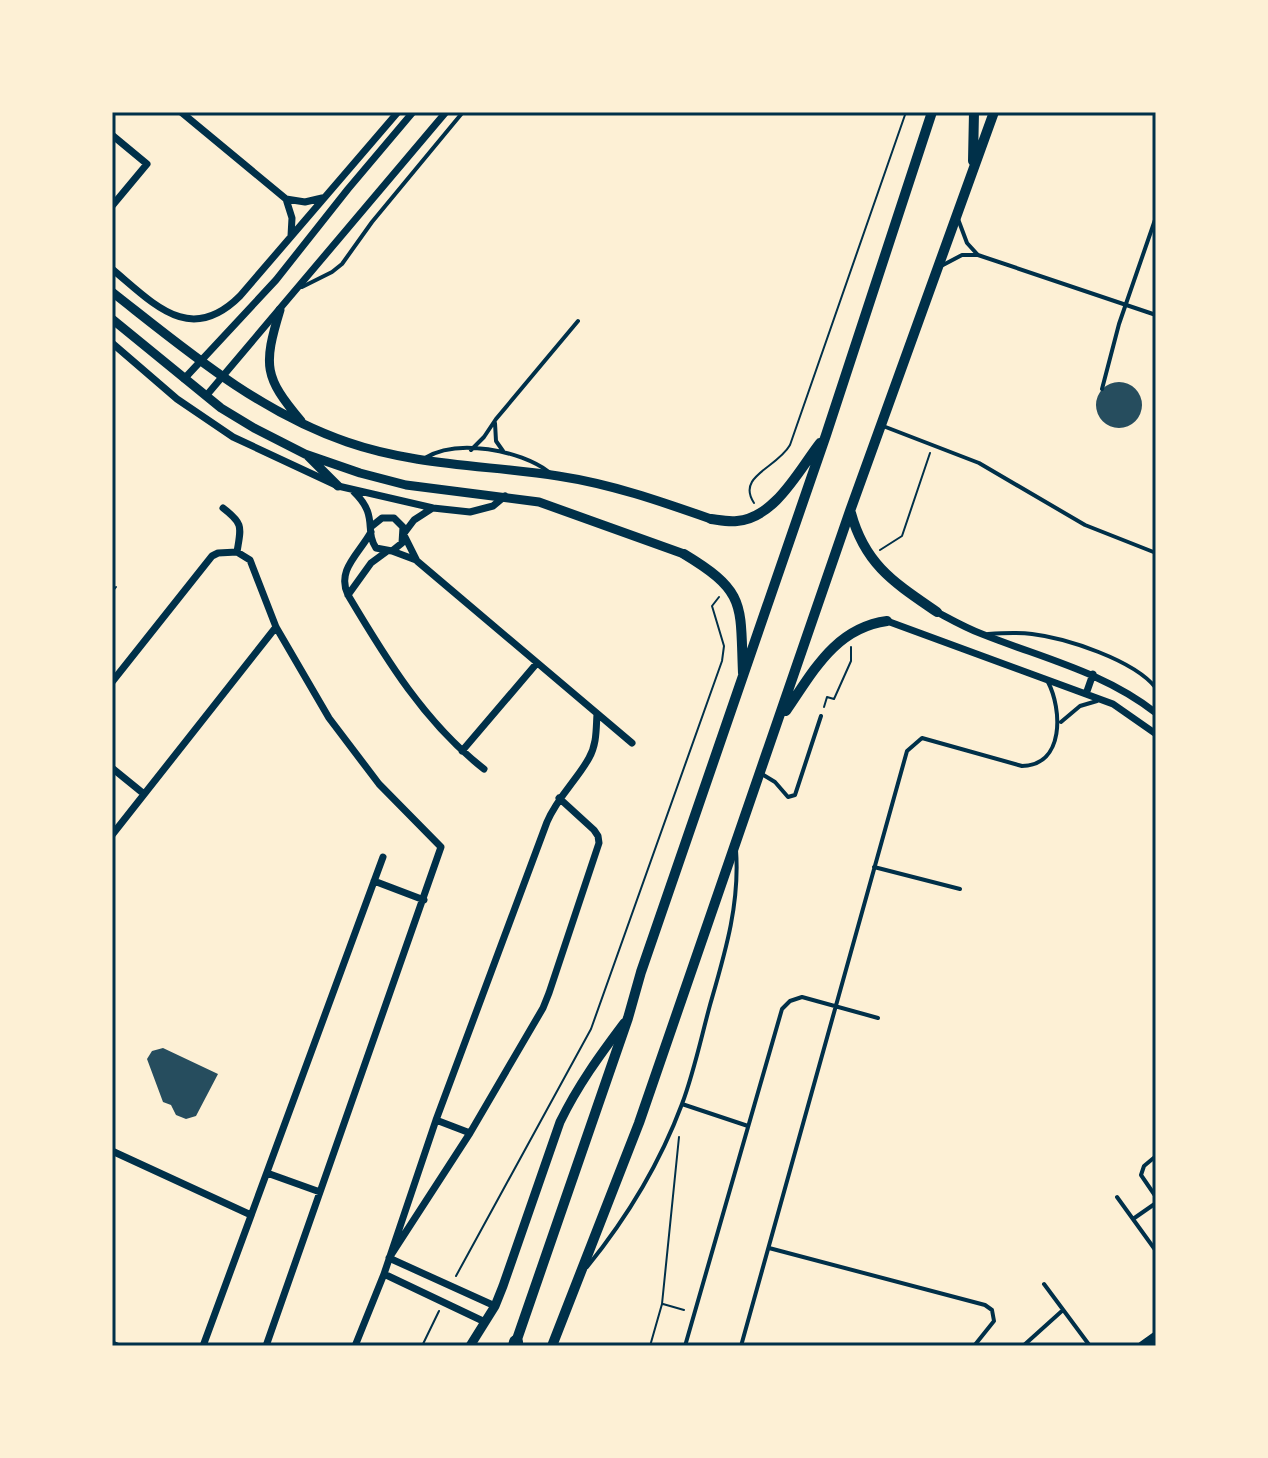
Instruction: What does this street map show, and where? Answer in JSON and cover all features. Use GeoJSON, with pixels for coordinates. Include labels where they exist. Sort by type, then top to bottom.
{"type":"FeatureCollection","features":[{"type":"Feature","properties":{"kind":"main road"},"geometry":{"type":"LineString","coordinates":[[515,1345],[826,435],[932,112]]}},
{"type":"Feature","properties":{"kind":"main road"},"geometry":{"type":"LineString","coordinates":[[974,112],[974,167]]}},
{"type":"Feature","properties":{"kind":"main road"},"geometry":{"type":"LineString","coordinates":[[552,1346],[639,1123],[850,511],[994,112]]}},
{"type":"Feature","properties":{"kind":"main road"},"geometry":{"type":"LineString","coordinates":[[711,519],[733,522],[761,513],[774,502],[826,435]]}},
{"type":"Feature","properties":{"kind":"main road"},"geometry":{"type":"LineString","coordinates":[[850,511],[856,532],[870,557],[896,584],[937,612]]}},
{"type":"Feature","properties":{"kind":"main road"},"geometry":{"type":"LineString","coordinates":[[684,554],[716,573],[732,591],[740,613],[743,679]]}},
{"type":"Feature","properties":{"kind":"main road"},"geometry":{"type":"LineString","coordinates":[[778,723],[830,649],[844,636],[865,626],[887,621]]}},
{"type":"Feature","properties":{"kind":"street"},"geometry":{"type":"LineString","coordinates":[[112,269],[168,314],[183,319],[213,316],[231,305],[398,112]]}},
{"type":"Feature","properties":{"kind":"street"},"geometry":{"type":"LineString","coordinates":[[184,379],[276,280],[413,112]]}},
{"type":"Feature","properties":{"kind":"street"},"geometry":{"type":"LineString","coordinates":[[206,396],[446,112]]}},
{"type":"Feature","properties":{"kind":"street"},"geometry":{"type":"LineString","coordinates":[[183,113],[286,199],[305,202],[325,197]]}},
{"type":"Feature","properties":{"kind":"street"},"geometry":{"type":"LineString","coordinates":[[112,135],[147,164],[112,206]]}},
{"type":"Feature","properties":{"kind":"street"},"geometry":{"type":"LineString","coordinates":[[286,199],[292,218],[290,238]]}},
{"type":"Feature","properties":{"kind":"street"},"geometry":{"type":"LineString","coordinates":[[112,292],[223,378],[303,424],[373,450],[422,460],[554,475],[622,489],[711,519]]}},
{"type":"Feature","properties":{"kind":"street"},"geometry":{"type":"LineString","coordinates":[[280,310],[270,344],[270,372],[279,395],[303,424]]}},
{"type":"Feature","properties":{"kind":"street"},"geometry":{"type":"LineString","coordinates":[[112,319],[206,396],[254,428],[305,454],[406,485],[505,496],[564,510],[684,554]]}},
{"type":"Feature","properties":{"kind":"street"},"geometry":{"type":"LineString","coordinates":[[112,343],[177,399],[233,437],[338,486],[433,508],[478,512],[493,506],[505,496]]}},
{"type":"Feature","properties":{"kind":"street"},"geometry":{"type":"LineString","coordinates":[[305,454],[338,486]]}},
{"type":"Feature","properties":{"kind":"street"},"geometry":{"type":"LineString","coordinates":[[353,491],[364,503],[376,548],[417,561],[632,743]]}},
{"type":"Feature","properties":{"kind":"street"},"geometry":{"type":"LineString","coordinates":[[223,508],[241,525],[237,552]]}},
{"type":"Feature","properties":{"kind":"street"},"geometry":{"type":"LineString","coordinates":[[348,595],[371,563],[402,543],[419,515],[433,508]]}},
{"type":"Feature","properties":{"kind":"street"},"geometry":{"type":"LineString","coordinates":[[417,561],[399,522],[394,518],[382,518],[372,529],[343,579],[348,595],[401,681],[462,751],[484,769]]}},
{"type":"Feature","properties":{"kind":"street"},"geometry":{"type":"LineString","coordinates":[[112,682],[212,556],[237,552],[250,560],[276,627],[329,718],[379,784],[441,847],[266,1346]]}},
{"type":"Feature","properties":{"kind":"street"},"geometry":{"type":"LineString","coordinates":[[937,612],[980,634],[1093,674],[1119,686],[1156,713]]}},
{"type":"Feature","properties":{"kind":"street"},"geometry":{"type":"LineString","coordinates":[[887,621],[1125,710],[1156,734]]}},
{"type":"Feature","properties":{"kind":"street"},"geometry":{"type":"LineString","coordinates":[[112,835],[276,627]]}},
{"type":"Feature","properties":{"kind":"street"},"geometry":{"type":"LineString","coordinates":[[462,751],[537,663]]}},
{"type":"Feature","properties":{"kind":"street"},"geometry":{"type":"LineString","coordinates":[[1086,694],[1093,674]]}},
{"type":"Feature","properties":{"kind":"street"},"geometry":{"type":"LineString","coordinates":[[355,1346],[384,1274],[436,1120],[547,822],[559,798],[589,758],[594,745],[597,714]]}},
{"type":"Feature","properties":{"kind":"street"},"geometry":{"type":"LineString","coordinates":[[112,768],[144,794]]}},
{"type":"Feature","properties":{"kind":"street"},"geometry":{"type":"LineString","coordinates":[[389,1258],[470,1133],[543,1008],[599,843],[594,830],[559,798]]}},
{"type":"Feature","properties":{"kind":"street"},"geometry":{"type":"LineString","coordinates":[[203,1346],[383,857]]}},
{"type":"Feature","properties":{"kind":"street"},"geometry":{"type":"LineString","coordinates":[[374,881],[424,900]]}},
{"type":"Feature","properties":{"kind":"street"},"geometry":{"type":"LineString","coordinates":[[470,1346],[495,1306],[560,1122],[589,1068],[628,1018]]}},
{"type":"Feature","properties":{"kind":"street"},"geometry":{"type":"LineString","coordinates":[[436,1120],[470,1133]]}},
{"type":"Feature","properties":{"kind":"street"},"geometry":{"type":"LineString","coordinates":[[112,1151],[251,1215]]}},
{"type":"Feature","properties":{"kind":"street"},"geometry":{"type":"LineString","coordinates":[[267,1173],[320,1192]]}},
{"type":"Feature","properties":{"kind":"street"},"geometry":{"type":"LineString","coordinates":[[389,1258],[495,1306]]}},
{"type":"Feature","properties":{"kind":"street"},"geometry":{"type":"LineString","coordinates":[[384,1274],[485,1322]]}},
{"type":"Feature","properties":{"kind":"street"},"geometry":{"type":"LineString","coordinates":[[1142,1346],[1156,1336]]}},
{"type":"Feature","properties":{"kind":"lane"},"geometry":{"type":"LineString","coordinates":[[299,288],[342,264],[372,222],[463,112]]}},
{"type":"Feature","properties":{"kind":"lane"},"geometry":{"type":"LineString","coordinates":[[958,212],[963,235],[978,255]]}},
{"type":"Feature","properties":{"kind":"lane"},"geometry":{"type":"LineString","coordinates":[[1102,389],[1156,217]]}},
{"type":"Feature","properties":{"kind":"lane"},"geometry":{"type":"LineString","coordinates":[[936,270],[955,257],[978,255],[1156,315]]}},
{"type":"Feature","properties":{"kind":"lane"},"geometry":{"type":"LineString","coordinates":[[471,450],[578,321]]}},
{"type":"Feature","properties":{"kind":"lane"},"geometry":{"type":"LineString","coordinates":[[496,419],[496,441],[505,452]]}},
{"type":"Feature","properties":{"kind":"lane"},"geometry":{"type":"LineString","coordinates":[[881,425],[993,470],[1085,525],[1156,553]]}},
{"type":"Feature","properties":{"kind":"lane"},"geometry":{"type":"LineString","coordinates":[[422,460],[446,449],[505,452],[526,458],[554,475]]}},
{"type":"Feature","properties":{"kind":"lane"},"geometry":{"type":"LineString","coordinates":[[980,634],[1029,634],[1066,641],[1134,669],[1156,688]]}},
{"type":"Feature","properties":{"kind":"lane"},"geometry":{"type":"LineString","coordinates":[[741,1346],[905,757],[915,742],[922,738],[1029,766],[1041,762],[1049,754],[1059,724],[1058,706],[1047,679]]}},
{"type":"Feature","properties":{"kind":"lane"},"geometry":{"type":"LineString","coordinates":[[1059,724],[1080,706],[1101,700]]}},
{"type":"Feature","properties":{"kind":"lane"},"geometry":{"type":"LineString","coordinates":[[760,773],[775,782],[788,797],[795,795],[821,716]]}},
{"type":"Feature","properties":{"kind":"lane"},"geometry":{"type":"LineString","coordinates":[[576,1282],[625,1216],[682,1104],[734,918],[736,840]]}},
{"type":"Feature","properties":{"kind":"lane"},"geometry":{"type":"LineString","coordinates":[[874,867],[960,889]]}},
{"type":"Feature","properties":{"kind":"lane"},"geometry":{"type":"LineString","coordinates":[[687,1346],[694,1312],[782,1009],[790,1001],[802,997],[878,1018]]}},
{"type":"Feature","properties":{"kind":"lane"},"geometry":{"type":"LineString","coordinates":[[682,1104],[748,1126]]}},
{"type":"Feature","properties":{"kind":"lane"},"geometry":{"type":"LineString","coordinates":[[1133,1219],[1156,1200],[1141,1175],[1144,1166],[1156,1156]]}},
{"type":"Feature","properties":{"kind":"lane"},"geometry":{"type":"LineString","coordinates":[[1117,1197],[1156,1251]]}},
{"type":"Feature","properties":{"kind":"lane"},"geometry":{"type":"LineString","coordinates":[[769,1248],[985,1305],[992,1310],[994,1321],[974,1346]]}},
{"type":"Feature","properties":{"kind":"lane"},"geometry":{"type":"LineString","coordinates":[[1044,1284],[1087,1345]]}},
{"type":"Feature","properties":{"kind":"lane"},"geometry":{"type":"LineString","coordinates":[[1023,1346],[1063,1310]]}},
{"type":"Feature","properties":{"kind":"path"},"geometry":{"type":"LineString","coordinates":[[761,513],[750,497],[750,483],[776,463],[790,445],[906,112]]}},
{"type":"Feature","properties":{"kind":"path"},"geometry":{"type":"LineString","coordinates":[[870,557],[902,536],[933,445]]}},
{"type":"Feature","properties":{"kind":"path"},"geometry":{"type":"LineString","coordinates":[[112,592],[116,587]]}},
{"type":"Feature","properties":{"kind":"path"},"geometry":{"type":"LineString","coordinates":[[451,1286],[591,1029],[722,661],[724,646],[712,606],[715,600],[732,591]]}},
{"type":"Feature","properties":{"kind":"path"},"geometry":{"type":"LineString","coordinates":[[821,716],[827,697],[834,699],[851,661],[851,646],[844,636]]}},
{"type":"Feature","properties":{"kind":"path"},"geometry":{"type":"LineString","coordinates":[[650,1346],[662,1304],[679,1134]]}},
{"type":"Feature","properties":{"kind":"path"},"geometry":{"type":"LineString","coordinates":[[422,1346],[443,1302]]}},
{"type":"Feature","properties":{"kind":"path"},"geometry":{"type":"LineString","coordinates":[[662,1304],[694,1312]]}},
{"type":"Feature","properties":{"kind":"building"},"geometry":{"type":"Polygon","coordinates":[[[1119,382],[1135,389],[1142,405],[1135,421],[1119,428],[1103,421],[1096,405],[1103,389],[1119,382]]]}},
{"type":"Feature","properties":{"kind":"building"},"geometry":{"type":"Polygon","coordinates":[[[163,1048],[218,1074],[196,1116],[186,1119],[176,1115],[171,1105],[163,1102],[147,1059],[152,1051],[163,1048]]]}}]}
